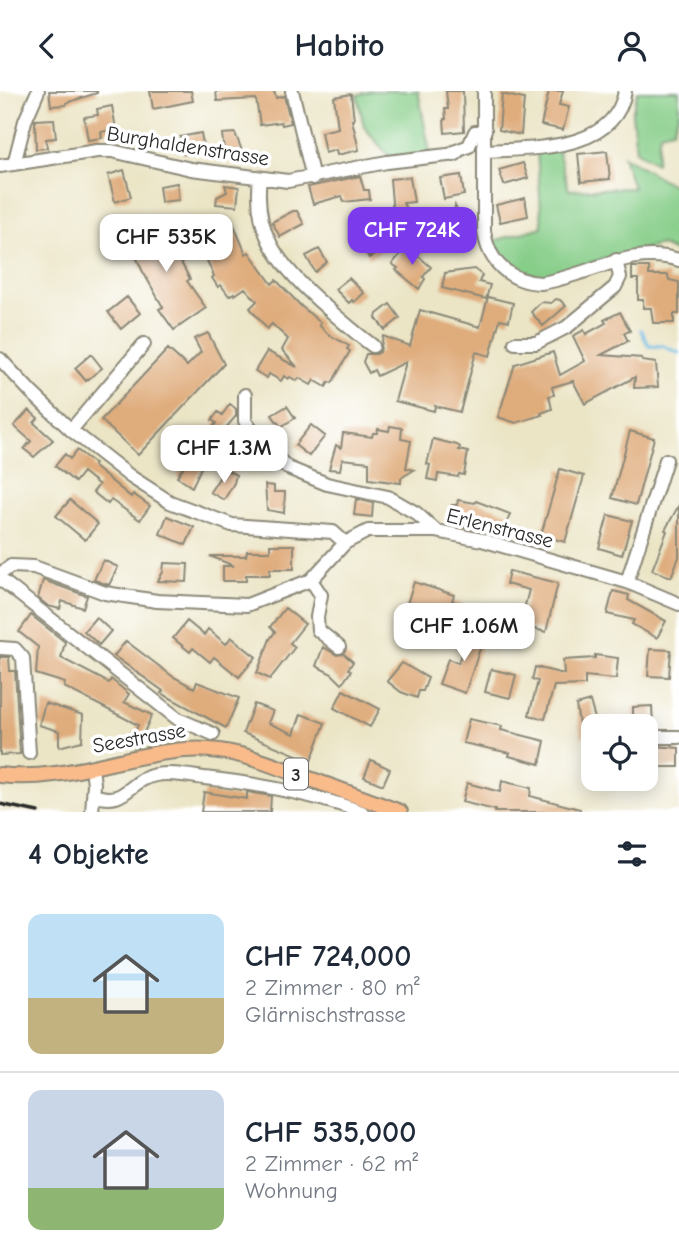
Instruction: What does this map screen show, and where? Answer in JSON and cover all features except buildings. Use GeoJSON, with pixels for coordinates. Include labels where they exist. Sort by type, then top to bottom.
{"type":"FeatureCollection","features":[{"type":"Feature","properties":{"kind":"main road","name":"Seestrasse"},"geometry":{"type":"LineString","coordinates":[[0,775],[16,777],[92,768],[157,753],[221,749],[258,759],[400,812]]}},
{"type":"Feature","properties":{"kind":"street"},"geometry":{"type":"LineString","coordinates":[[14,164],[25,121],[38,91]]}},
{"type":"Feature","properties":{"kind":"street"},"geometry":{"type":"LineString","coordinates":[[292,91],[313,178]]}},
{"type":"Feature","properties":{"kind":"street"},"geometry":{"type":"LineString","coordinates":[[484,91],[485,241],[493,259],[506,272],[526,281],[541,283],[639,255],[679,260]]}},
{"type":"Feature","properties":{"kind":"street"},"geometry":{"type":"LineString","coordinates":[[484,151],[563,144],[590,135],[609,125],[619,111],[625,91]]}},
{"type":"Feature","properties":{"kind":"street","name":"Burghaldenstrasse"},"geometry":{"type":"LineString","coordinates":[[0,166],[112,151],[191,169],[288,181],[387,162],[454,155],[454,152],[469,146],[475,132],[485,129]]}},
{"type":"Feature","properties":{"kind":"street"},"geometry":{"type":"LineString","coordinates":[[260,178],[260,216],[276,254],[304,287],[373,346]]}},
{"type":"Feature","properties":{"kind":"street"},"geometry":{"type":"LineString","coordinates":[[515,343],[536,343],[567,327],[615,287],[620,277],[616,260]]}},
{"type":"Feature","properties":{"kind":"street"},"geometry":{"type":"LineString","coordinates":[[71,430],[144,344]]}},
{"type":"Feature","properties":{"kind":"street"},"geometry":{"type":"LineString","coordinates":[[0,359],[71,430],[131,477],[170,502],[232,525],[333,532],[345,543]]}},
{"type":"Feature","properties":{"kind":"street"},"geometry":{"type":"LineString","coordinates":[[245,395],[245,421],[260,442],[288,468],[327,484],[388,497],[416,513],[436,531]]}},
{"type":"Feature","properties":{"kind":"street"},"geometry":{"type":"LineString","coordinates":[[627,582],[666,460]]}},
{"type":"Feature","properties":{"kind":"street","name":"Erlenstrasse"},"geometry":{"type":"LineString","coordinates":[[0,573],[11,566],[34,567],[105,593],[158,601],[247,605],[311,580],[345,543],[368,531],[436,531],[482,540],[678,599]]}},
{"type":"Feature","properties":{"kind":"street"},"geometry":{"type":"LineString","coordinates":[[0,579],[177,719],[213,734]]}},
{"type":"Feature","properties":{"kind":"street"},"geometry":{"type":"LineString","coordinates":[[311,580],[321,595],[317,617],[318,630],[339,647]]}},
{"type":"Feature","properties":{"kind":"street"},"geometry":{"type":"LineString","coordinates":[[0,648],[15,649],[23,658],[29,753]]}},
{"type":"Feature","properties":{"kind":"street"},"geometry":{"type":"LineString","coordinates":[[658,737],[679,737]]}},
{"type":"Feature","properties":{"kind":"street"},"geometry":{"type":"LineString","coordinates":[[92,768],[93,805],[132,789],[140,780],[156,775],[178,775],[282,788],[362,812]]}},
{"type":"Feature","properties":{"kind":"green space"},"geometry":{"type":"Polygon","coordinates":[[[371,91],[418,91],[430,153],[391,159],[364,127],[357,95],[371,91]]]}},
{"type":"Feature","properties":{"kind":"green space"},"geometry":{"type":"Polygon","coordinates":[[[638,91],[679,91],[679,112],[673,130],[660,133],[656,163],[636,151],[632,113],[638,91]]]}},
{"type":"Feature","properties":{"kind":"green space"},"geometry":{"type":"Polygon","coordinates":[[[558,151],[569,190],[633,188],[623,156],[679,189],[679,254],[661,245],[543,278],[512,267],[493,241],[542,227],[537,152],[558,151]]]}},
{"type":"Feature","properties":{"kind":"waterway"},"geometry":{"type":"LineString","coordinates":[[641,330],[649,346],[663,346],[679,353]]}},
{"type":"Feature","properties":{"kind":"railway"},"geometry":{"type":"LineString","coordinates":[[0,804],[38,812]]}}]}
